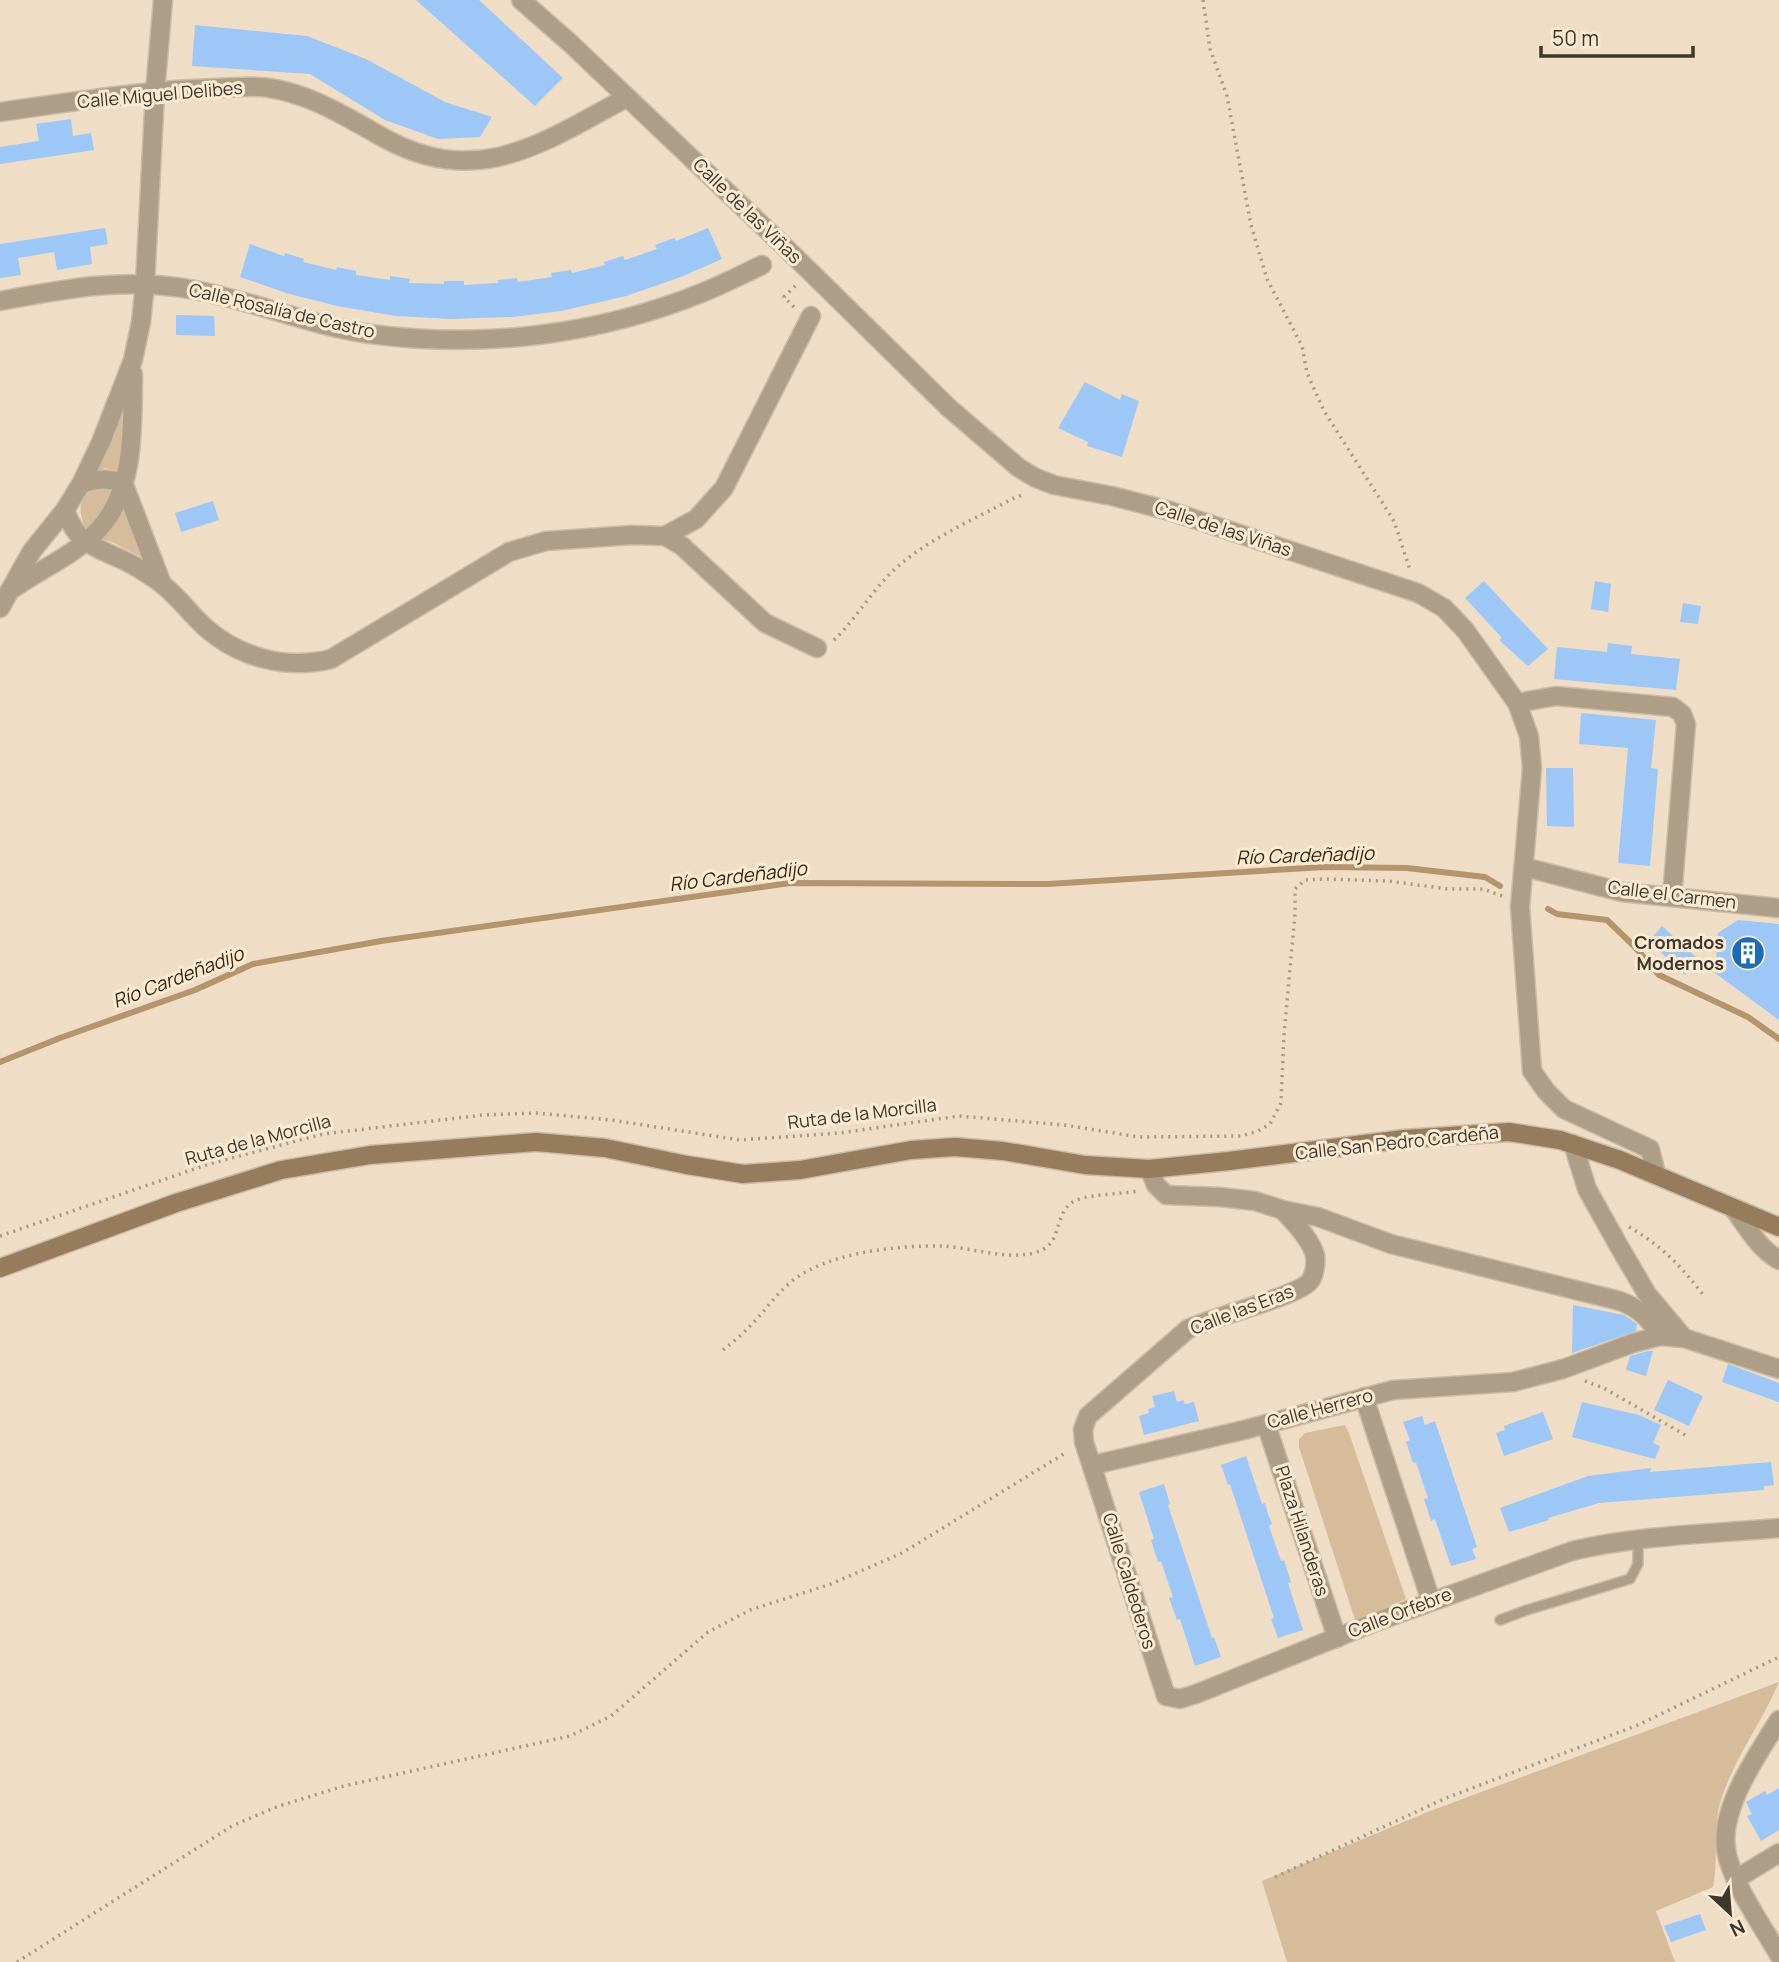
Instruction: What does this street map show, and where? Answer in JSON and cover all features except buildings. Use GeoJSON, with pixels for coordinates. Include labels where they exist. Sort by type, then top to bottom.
{"type":"FeatureCollection","features":[{"type":"Feature","properties":{"kind":"main road","name":"Calle San Pedro Cardeña"},"geometry":{"type":"LineString","coordinates":[[0,1268],[176,1203],[281,1170],[336,1159],[536,1142],[628,1151],[687,1165],[743,1174],[800,1170],[911,1150],[955,1147],[1125,1169],[1153,1177],[1471,1133],[1509,1132],[1573,1144],[1656,1174],[1779,1227]]}},
{"type":"Feature","properties":{"kind":"street"},"geometry":{"type":"LineString","coordinates":[[0,608],[33,551],[65,510],[81,484],[101,443],[133,360],[145,284],[155,92],[163,0]]}},
{"type":"Feature","properties":{"kind":"street","name":"Calle de las Viñas"},"geometry":{"type":"LineString","coordinates":[[521,0],[785,247],[958,415],[1019,468],[1054,485],[1170,511],[1418,593],[1444,608],[1465,630],[1517,703],[1529,736],[1532,768],[1520,907],[1532,1071],[1546,1091],[1564,1108],[1650,1149],[1656,1174]]}},
{"type":"Feature","properties":{"kind":"street","name":"Calle Miguel Delibes"},"geometry":{"type":"LineString","coordinates":[[0,112],[155,92],[265,87],[297,93],[401,148],[454,160],[508,156],[527,149],[626,97]]}},
{"type":"Feature","properties":{"kind":"street","name":"Calle Rosalía de Castro"},"geometry":{"type":"LineString","coordinates":[[0,301],[61,289],[117,283],[145,284],[194,290],[369,334],[481,341],[547,335],[629,317],[705,292],[762,265]]}},
{"type":"Feature","properties":{"kind":"street"},"geometry":{"type":"LineString","coordinates":[[65,510],[69,521],[91,548],[124,560],[162,584],[206,628],[225,641],[260,658],[279,663],[315,663],[338,655],[489,563],[522,547],[546,541],[595,536],[665,536],[696,519],[724,488],[811,316]]}},
{"type":"Feature","properties":{"kind":"street"},"geometry":{"type":"LineString","coordinates":[[11,590],[84,542],[106,520],[124,485],[130,451],[133,360]]}},
{"type":"Feature","properties":{"kind":"street"},"geometry":{"type":"LineString","coordinates":[[81,484],[113,479],[124,485],[162,584]]}},
{"type":"Feature","properties":{"kind":"street"},"geometry":{"type":"LineString","coordinates":[[665,536],[682,546],[765,623],[817,648]]}},
{"type":"Feature","properties":{"kind":"street"},"geometry":{"type":"LineString","coordinates":[[1517,703],[1556,696],[1673,707],[1682,714],[1686,724],[1672,897]]}},
{"type":"Feature","properties":{"kind":"street","name":"Calle el Carmen"},"geometry":{"type":"LineString","coordinates":[[1524,867],[1622,891],[1779,908]]}},
{"type":"Feature","properties":{"kind":"street"},"geometry":{"type":"LineString","coordinates":[[1573,1144],[1587,1189],[1620,1248],[1647,1294],[1684,1338]]}},
{"type":"Feature","properties":{"kind":"street"},"geometry":{"type":"LineString","coordinates":[[1153,1177],[1166,1195],[1220,1196],[1255,1201],[1318,1217],[1391,1244],[1577,1289],[1634,1306],[1661,1336],[1684,1338],[1779,1369]]}},
{"type":"Feature","properties":{"kind":"street"},"geometry":{"type":"LineString","coordinates":[[1734,1209],[1757,1241],[1779,1260]]}},
{"type":"Feature","properties":{"kind":"street","name":"Calle las Eras"},"geometry":{"type":"LineString","coordinates":[[1084,1442],[1083,1429],[1088,1416],[1188,1329],[1206,1320],[1291,1294],[1309,1283],[1315,1269],[1315,1255],[1310,1243],[1283,1210]]}},
{"type":"Feature","properties":{"kind":"street","name":"Calle Herrero"},"geometry":{"type":"LineString","coordinates":[[1093,1465],[1266,1424],[1393,1390],[1513,1382],[1550,1373],[1633,1343],[1661,1336]]}},
{"type":"Feature","properties":{"kind":"street"},"geometry":{"type":"LineString","coordinates":[[1364,1397],[1431,1601]]}},
{"type":"Feature","properties":{"kind":"street","name":"Plaza Hilanderas"},"geometry":{"type":"LineString","coordinates":[[1266,1424],[1337,1638]]}},
{"type":"Feature","properties":{"kind":"street"},"geometry":{"type":"LineString","coordinates":[[1084,1442],[1093,1465]]}},
{"type":"Feature","properties":{"kind":"street","name":"Calle Caldederos"},"geometry":{"type":"LineString","coordinates":[[1093,1465],[1166,1696]]}},
{"type":"Feature","properties":{"kind":"street","name":"Calle Orfebre"},"geometry":{"type":"LineString","coordinates":[[1166,1696],[1180,1699],[1196,1695],[1431,1601],[1572,1551],[1638,1540],[1779,1528]]}},
{"type":"Feature","properties":{"kind":"street"},"geometry":{"type":"LineString","coordinates":[[1779,1720],[1739,1790],[1726,1829],[1725,1848],[1736,1879],[1779,1955]]}},
{"type":"Feature","properties":{"kind":"street"},"geometry":{"type":"LineString","coordinates":[[1736,1879],[1779,1853]]}},
{"type":"Feature","properties":{"kind":"lane"},"geometry":{"type":"LineString","coordinates":[[1500,1620],[1630,1579],[1638,1564],[1638,1540]]}},
{"type":"Feature","properties":{"kind":"path"},"geometry":{"type":"LineString","coordinates":[[1203,0],[1210,49],[1227,96],[1251,225],[1267,279],[1302,346],[1307,373],[1324,411],[1394,521],[1418,593]]}},
{"type":"Feature","properties":{"kind":"path"},"geometry":{"type":"LineString","coordinates":[[789,292],[796,285]]}},
{"type":"Feature","properties":{"kind":"path"},"geometry":{"type":"LineString","coordinates":[[817,648],[833,641],[847,628],[886,577],[913,554],[1014,498],[1054,485]]}},
{"type":"Feature","properties":{"kind":"path","name":"Ruta de la Morcilla"},"geometry":{"type":"LineString","coordinates":[[0,1236],[209,1164],[311,1138],[483,1115],[536,1113],[611,1120],[740,1140],[840,1133],[959,1116],[1064,1125],[1139,1137],[1241,1136],[1270,1124],[1281,1103],[1295,889],[1305,880],[1388,881],[1448,889],[1483,889],[1519,903],[1520,907]]}},
{"type":"Feature","properties":{"kind":"path"},"geometry":{"type":"LineString","coordinates":[[723,1350],[802,1273],[842,1258],[878,1250],[912,1247],[971,1248],[1018,1255],[1047,1249],[1070,1205],[1082,1198],[1112,1196],[1153,1177]]}},
{"type":"Feature","properties":{"kind":"path"},"geometry":{"type":"LineString","coordinates":[[1626,1225],[1653,1240],[1663,1249],[1683,1268],[1704,1296]]}},
{"type":"Feature","properties":{"kind":"path"},"geometry":{"type":"LineString","coordinates":[[1550,1373],[1587,1381],[1604,1388],[1685,1435]]}},
{"type":"Feature","properties":{"kind":"path"},"geometry":{"type":"LineString","coordinates":[[18,1962],[208,1840],[232,1826],[279,1806],[344,1786],[570,1736],[601,1721],[611,1716],[708,1632],[750,1609],[831,1584],[902,1553],[1084,1442]]}},
{"type":"Feature","properties":{"kind":"path"},"geometry":{"type":"LineString","coordinates":[[1275,1877],[1446,1798],[1638,1725],[1779,1657]]}},
{"type":"Feature","properties":{"kind":"shaded area"},"geometry":{"type":"Polygon","coordinates":[[[124,408],[120,472],[105,468],[96,473],[124,408]]]}},
{"type":"Feature","properties":{"kind":"shaded area"},"geometry":{"type":"Polygon","coordinates":[[[104,487],[114,490],[86,530],[82,520],[81,503],[85,494],[104,487]]]}},
{"type":"Feature","properties":{"kind":"shaded area"},"geometry":{"type":"Polygon","coordinates":[[[126,505],[149,561],[112,542],[100,539],[126,505]]]}},
{"type":"Feature","properties":{"kind":"shaded area"},"geometry":{"type":"Polygon","coordinates":[[[1345,1425],[1406,1599],[1355,1620],[1299,1447],[1299,1439],[1305,1433],[1345,1425]]]}},
{"type":"Feature","properties":{"kind":"shaded area"},"geometry":{"type":"Polygon","coordinates":[[[1779,1682],[1733,1770],[1721,1800],[1713,1887],[1656,1911],[1675,1962],[1287,1962],[1262,1881],[1430,1811],[1779,1682]]]}},
{"type":"Feature","properties":{"kind":"waterway","name":"Río Cardeñadijo"},"geometry":{"type":"LineString","coordinates":[[0,1062],[195,990],[253,964],[381,941],[790,883],[1048,884],[1324,867],[1407,868],[1485,877],[1500,886]]}},
{"type":"Feature","properties":{"kind":"waterway","name":"Río Cardeñadijo"},"geometry":{"type":"LineString","coordinates":[[1548,909],[1557,914],[1607,920],[1659,975],[1748,1017],[1779,1039]]}},
{"type":"Feature","properties":{"kind":"place","name":"Cromados Modernos"},"geometry":{"type":"Point","coordinates":[1748,953]}}]}
